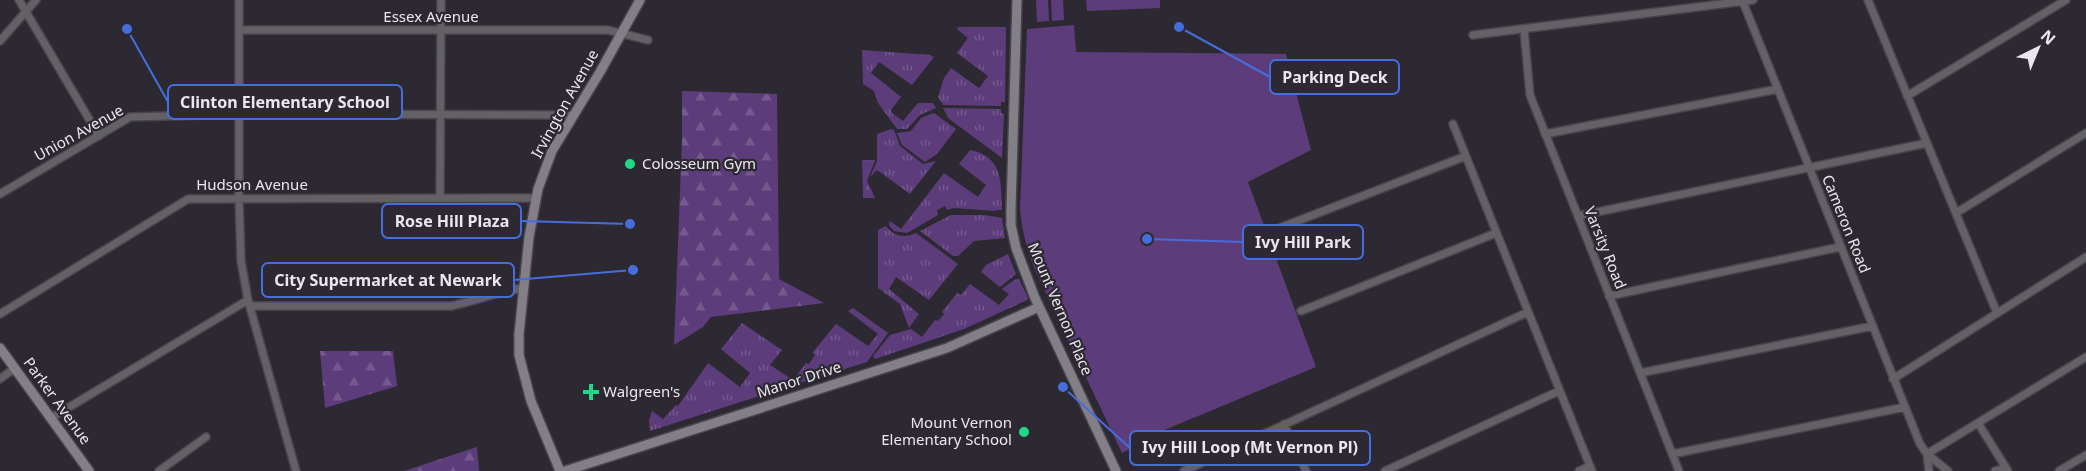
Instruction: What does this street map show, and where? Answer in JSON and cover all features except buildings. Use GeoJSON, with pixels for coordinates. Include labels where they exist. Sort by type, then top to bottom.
{"type":"FeatureCollection","features":[{"type":"Feature","properties":{"kind":"street"},"geometry":{"type":"LineString","coordinates":[[19,0],[99,136]]}},
{"type":"Feature","properties":{"kind":"street"},"geometry":{"type":"LineString","coordinates":[[0,41],[36,0]]}},
{"type":"Feature","properties":{"kind":"street"},"geometry":{"type":"LineString","coordinates":[[239,0],[241,261],[249,303],[296,471]]}},
{"type":"Feature","properties":{"kind":"street"},"geometry":{"type":"LineString","coordinates":[[440,198],[441,0]]}},
{"type":"Feature","properties":{"kind":"street","name":"Irvington Avenue"},"geometry":{"type":"LineString","coordinates":[[562,471],[536,417],[521,368],[519,344],[529,237],[536,198],[549,157],[640,0]]}},
{"type":"Feature","properties":{"kind":"street","name":"Mount Vernon Place"},"geometry":{"type":"LineString","coordinates":[[1017,0],[1011,225],[1017,251],[1039,307],[1116,471]]}},
{"type":"Feature","properties":{"kind":"street"},"geometry":{"type":"LineString","coordinates":[[1473,35],[1753,0]]}},
{"type":"Feature","properties":{"kind":"street"},"geometry":{"type":"LineString","coordinates":[[1868,0],[1997,313]]}},
{"type":"Feature","properties":{"kind":"street"},"geometry":{"type":"LineString","coordinates":[[1907,96],[2066,0]]}},
{"type":"Feature","properties":{"kind":"street","name":"Cameron Road"},"geometry":{"type":"LineString","coordinates":[[1743,2],[1920,444],[1927,454],[1948,471]]}},
{"type":"Feature","properties":{"kind":"street","name":"Essex Avenue"},"geometry":{"type":"LineString","coordinates":[[240,30],[608,30],[622,32]]}},
{"type":"Feature","properties":{"kind":"street","name":"Varsity Road"},"geometry":{"type":"LineString","coordinates":[[1524,30],[1530,95],[1679,471]]}},
{"type":"Feature","properties":{"kind":"street"},"geometry":{"type":"LineString","coordinates":[[622,32],[648,40]]}},
{"type":"Feature","properties":{"kind":"street"},"geometry":{"type":"LineString","coordinates":[[1545,134],[1778,89]]}},
{"type":"Feature","properties":{"kind":"street","name":"Union Avenue"},"geometry":{"type":"LineString","coordinates":[[0,194],[130,117],[239,114],[572,115]]}},
{"type":"Feature","properties":{"kind":"street"},"geometry":{"type":"LineString","coordinates":[[1453,124],[1591,469],[1579,471]]}},
{"type":"Feature","properties":{"kind":"street"},"geometry":{"type":"LineString","coordinates":[[1956,213],[2086,133]]}},
{"type":"Feature","properties":{"kind":"street"},"geometry":{"type":"LineString","coordinates":[[1578,216],[1927,143]]}},
{"type":"Feature","properties":{"kind":"street"},"geometry":{"type":"LineString","coordinates":[[1269,232],[1466,156]]}},
{"type":"Feature","properties":{"kind":"street","name":"Hudson Avenue"},"geometry":{"type":"LineString","coordinates":[[0,314],[188,199],[536,198]]}},
{"type":"Feature","properties":{"kind":"street"},"geometry":{"type":"LineString","coordinates":[[1301,311],[1496,233]]}},
{"type":"Feature","properties":{"kind":"street"},"geometry":{"type":"LineString","coordinates":[[1609,296],[1840,247]]}},
{"type":"Feature","properties":{"kind":"street"},"geometry":{"type":"LineString","coordinates":[[1893,379],[2086,257]]}},
{"type":"Feature","properties":{"kind":"street"},"geometry":{"type":"LineString","coordinates":[[51,418],[249,303],[451,306],[478,301],[507,290],[523,288]]}},
{"type":"Feature","properties":{"kind":"street","name":"Manor Drive"},"geometry":{"type":"LineString","coordinates":[[562,471],[947,348],[1039,307]]}},
{"type":"Feature","properties":{"kind":"street"},"geometry":{"type":"LineString","coordinates":[[1184,471],[1528,312]]}},
{"type":"Feature","properties":{"kind":"street"},"geometry":{"type":"LineString","coordinates":[[1640,374],[1873,326]]}},
{"type":"Feature","properties":{"kind":"street","name":"Parker Avenue"},"geometry":{"type":"LineString","coordinates":[[0,348],[89,471]]}},
{"type":"Feature","properties":{"kind":"street"},"geometry":{"type":"LineString","coordinates":[[1927,454],[2086,357]]}},
{"type":"Feature","properties":{"kind":"street"},"geometry":{"type":"LineString","coordinates":[[0,379],[15,368]]}},
{"type":"Feature","properties":{"kind":"street"},"geometry":{"type":"LineString","coordinates":[[1385,471],[1558,391]]}},
{"type":"Feature","properties":{"kind":"street"},"geometry":{"type":"LineString","coordinates":[[1672,454],[1905,407]]}},
{"type":"Feature","properties":{"kind":"street"},"geometry":{"type":"LineString","coordinates":[[1978,423],[2007,469],[1995,471]]}},
{"type":"Feature","properties":{"kind":"street"},"geometry":{"type":"LineString","coordinates":[[1284,424],[1306,471]]}},
{"type":"Feature","properties":{"kind":"street"},"geometry":{"type":"LineString","coordinates":[[159,471],[206,437]]}},
{"type":"Feature","properties":{"kind":"street","name":"Cameron Road"},"geometry":{"type":"LineString","coordinates":[[1927,454],[1929,471]]}},
{"type":"Feature","properties":{"kind":"street"},"geometry":{"type":"LineString","coordinates":[[2059,471],[2086,455]]}},
{"type":"Feature","properties":{"kind":"green space"},"geometry":{"type":"Polygon","coordinates":[[[1036,0],[1048,0],[1049,21],[1037,22],[1036,0]]]}},
{"type":"Feature","properties":{"kind":"green space"},"geometry":{"type":"Polygon","coordinates":[[[1051,0],[1063,0],[1064,20],[1052,21],[1051,0]]]}},
{"type":"Feature","properties":{"kind":"green space"},"geometry":{"type":"Polygon","coordinates":[[[1086,0],[1160,0],[1160,8],[1087,11],[1086,0]]]}},
{"type":"Feature","properties":{"kind":"green space"},"geometry":{"type":"Polygon","coordinates":[[[1074,25],[1076,52],[1286,54],[1311,150],[1248,182],[1316,367],[1162,431],[1122,453],[1036,272],[1028,249],[1020,209],[1027,29],[1074,25]]]}},
{"type":"Feature","properties":{"kind":"green space"},"geometry":{"type":"Polygon","coordinates":[[[958,27],[1006,27],[1005,102],[1001,102],[1001,106],[943,105],[938,97],[944,78],[951,68],[979,88],[988,76],[957,53],[968,38],[957,29],[958,27]]]}},
{"type":"Feature","properties":{"kind":"green space"},"geometry":{"type":"Polygon","coordinates":[[[862,50],[934,57],[912,85],[879,62],[871,73],[901,97],[891,110],[903,121],[918,103],[933,103],[936,108],[920,115],[907,129],[897,129],[878,103],[874,91],[863,84],[862,50]]]}},
{"type":"Feature","properties":{"kind":"green space"},"geometry":{"type":"Polygon","coordinates":[[[682,91],[777,94],[779,279],[824,303],[711,317],[703,327],[674,345],[682,91]]]}},
{"type":"Feature","properties":{"kind":"green space"},"geometry":{"type":"Polygon","coordinates":[[[943,108],[1001,109],[1001,113],[1004,114],[1002,158],[948,118],[943,108]]]}},
{"type":"Feature","properties":{"kind":"green space"},"geometry":{"type":"Polygon","coordinates":[[[934,113],[956,129],[937,154],[925,162],[902,145],[897,133],[911,131],[921,118],[934,113]]]}},
{"type":"Feature","properties":{"kind":"green space"},"geometry":{"type":"Polygon","coordinates":[[[894,130],[900,146],[923,164],[936,161],[910,194],[877,170],[870,177],[877,161],[877,134],[894,130]]]}},
{"type":"Feature","properties":{"kind":"green space"},"geometry":{"type":"Polygon","coordinates":[[[970,150],[989,158],[998,172],[1002,210],[954,208],[947,210],[945,206],[937,210],[938,215],[907,233],[894,231],[889,225],[890,221],[901,229],[944,173],[978,197],[986,185],[959,164],[970,150]]]}},
{"type":"Feature","properties":{"kind":"green space"},"geometry":{"type":"Polygon","coordinates":[[[862,160],[875,160],[867,181],[875,198],[863,198],[862,160]]]}},
{"type":"Feature","properties":{"kind":"green space"},"geometry":{"type":"Polygon","coordinates":[[[951,215],[985,215],[1002,218],[1005,238],[974,241],[958,256],[953,256],[920,231],[951,215]]]}},
{"type":"Feature","properties":{"kind":"green space"},"geometry":{"type":"Polygon","coordinates":[[[886,226],[892,232],[900,235],[907,236],[916,233],[958,264],[929,300],[896,277],[889,289],[919,314],[909,328],[900,304],[878,288],[878,230],[886,226]]]}},
{"type":"Feature","properties":{"kind":"green space"},"geometry":{"type":"Polygon","coordinates":[[[1008,254],[1016,274],[1000,287],[981,272],[986,265],[1008,254]]]}},
{"type":"Feature","properties":{"kind":"green space"},"geometry":{"type":"Polygon","coordinates":[[[1019,279],[1027,300],[964,329],[875,359],[873,356],[890,335],[911,329],[922,337],[935,320],[938,321],[944,314],[942,312],[957,293],[961,295],[970,284],[999,305],[1009,294],[1002,289],[1019,279]]]}},
{"type":"Feature","properties":{"kind":"green space"},"geometry":{"type":"Polygon","coordinates":[[[853,308],[888,333],[867,362],[787,387],[782,386],[781,389],[650,431],[649,421],[652,411],[663,419],[676,405],[678,406],[708,363],[740,387],[750,373],[721,349],[742,323],[782,350],[770,365],[793,380],[806,363],[809,364],[815,355],[813,352],[836,324],[868,346],[878,334],[848,311],[853,308]]]}},
{"type":"Feature","properties":{"kind":"green space"},"geometry":{"type":"Polygon","coordinates":[[[320,351],[393,351],[397,386],[325,408],[320,351]]]}},
{"type":"Feature","properties":{"kind":"green space"},"geometry":{"type":"Polygon","coordinates":[[[477,447],[479,471],[404,471],[477,447]]]}},
{"type":"Feature","properties":{"kind":"place","name":"Parking Deck"},"geometry":{"type":"Point","coordinates":[1179,27]}},
{"type":"Feature","properties":{"kind":"place","name":"Clinton Elementary School"},"geometry":{"type":"Point","coordinates":[127,29]}},
{"type":"Feature","properties":{"kind":"place","name":"Colosseum Gym"},"geometry":{"type":"Point","coordinates":[630,164]}},
{"type":"Feature","properties":{"kind":"place","name":"Rose Hill Plaza"},"geometry":{"type":"Point","coordinates":[630,224]}},
{"type":"Feature","properties":{"kind":"place","name":"Ivy Hill Park"},"geometry":{"type":"Point","coordinates":[1147,239]}},
{"type":"Feature","properties":{"kind":"place","name":"City Supermarket at Newark"},"geometry":{"type":"Point","coordinates":[633,270]}},
{"type":"Feature","properties":{"kind":"place","name":"Ivy Hill Loop (Mt Vernon Pl)"},"geometry":{"type":"Point","coordinates":[1063,387]}},
{"type":"Feature","properties":{"kind":"place","name":"Walgreen's"},"geometry":{"type":"Point","coordinates":[591,392]}},
{"type":"Feature","properties":{"kind":"place","name":"Mount Vernon Elementary School"},"geometry":{"type":"Point","coordinates":[1024,432]}}]}
